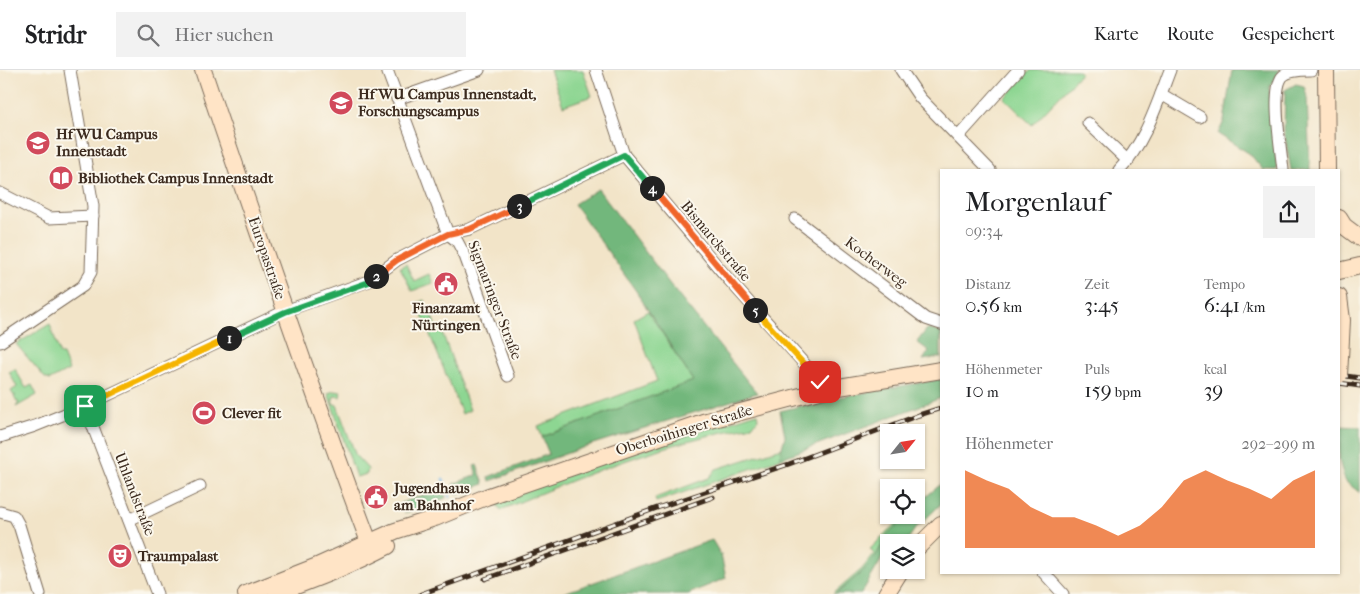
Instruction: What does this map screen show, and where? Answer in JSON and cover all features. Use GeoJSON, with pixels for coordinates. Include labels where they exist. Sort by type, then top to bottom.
{"type":"FeatureCollection","features":[{"type":"Feature","properties":{"kind":"main road","name":"Europastraße"},"geometry":{"type":"LineString","coordinates":[[203,70],[285,312],[376,545]]}},
{"type":"Feature","properties":{"kind":"main road"},"geometry":{"type":"LineString","coordinates":[[1326,70],[1327,169]]}},
{"type":"Feature","properties":{"kind":"main road"},"geometry":{"type":"LineString","coordinates":[[1340,220],[1344,226],[1360,238]]}},
{"type":"Feature","properties":{"kind":"main road"},"geometry":{"type":"LineString","coordinates":[[1340,271],[1360,266]]}},
{"type":"Feature","properties":{"kind":"main road"},"geometry":{"type":"LineString","coordinates":[[1340,304],[1342,320],[1340,358]]}},
{"type":"Feature","properties":{"kind":"main road","name":"Oberboihinger Straße"},"geometry":{"type":"LineString","coordinates":[[246,594],[315,566],[376,545],[395,531],[435,518],[539,477],[703,422],[827,389],[940,370]]}},
{"type":"Feature","properties":{"kind":"main road"},"geometry":{"type":"LineString","coordinates":[[925,540],[940,525]]}},
{"type":"Feature","properties":{"kind":"main road"},"geometry":{"type":"LineString","coordinates":[[274,594],[354,563],[365,551],[376,545]]}},
{"type":"Feature","properties":{"kind":"main road"},"geometry":{"type":"LineString","coordinates":[[886,594],[895,579]]}},
{"type":"Feature","properties":{"kind":"street"},"geometry":{"type":"LineString","coordinates":[[0,342],[83,286],[91,272],[93,216],[70,70]]}},
{"type":"Feature","properties":{"kind":"street","name":"Sigmaringer Straße"},"geometry":{"type":"LineString","coordinates":[[386,70],[448,234],[457,241],[465,256],[508,376]]}},
{"type":"Feature","properties":{"kind":"street"},"geometry":{"type":"LineString","coordinates":[[397,99],[479,70]]}},
{"type":"Feature","properties":{"kind":"street","name":"Bismarckstraße"},"geometry":{"type":"LineString","coordinates":[[596,70],[624,155],[729,280],[827,389]]}},
{"type":"Feature","properties":{"kind":"street"},"geometry":{"type":"LineString","coordinates":[[901,70],[920,98],[989,169]]}},
{"type":"Feature","properties":{"kind":"street"},"geometry":{"type":"LineString","coordinates":[[958,138],[1018,70]]}},
{"type":"Feature","properties":{"kind":"street"},"geometry":{"type":"LineString","coordinates":[[1120,169],[1128,161],[1153,116],[1170,70]]}},
{"type":"Feature","properties":{"kind":"street"},"geometry":{"type":"LineString","coordinates":[[1283,169],[1277,112],[1277,87],[1282,76],[1287,73],[1311,70]]}},
{"type":"Feature","properties":{"kind":"street"},"geometry":{"type":"LineString","coordinates":[[1161,94],[1200,117]]}},
{"type":"Feature","properties":{"kind":"street"},"geometry":{"type":"LineString","coordinates":[[1088,123],[1128,161]]}},
{"type":"Feature","properties":{"kind":"street"},"geometry":{"type":"LineString","coordinates":[[0,437],[35,426],[85,406],[285,312],[369,282],[397,260],[448,234],[470,229],[624,155]]}},
{"type":"Feature","properties":{"kind":"street"},"geometry":{"type":"LineString","coordinates":[[0,193],[49,218],[93,216]]}},
{"type":"Feature","properties":{"kind":"street","name":"Kocherweg"},"geometry":{"type":"LineString","coordinates":[[795,219],[926,319],[940,324]]}},
{"type":"Feature","properties":{"kind":"street","name":"Uhlandstraße"},"geometry":{"type":"LineString","coordinates":[[85,406],[157,594]]}},
{"type":"Feature","properties":{"kind":"street"},"geometry":{"type":"LineString","coordinates":[[129,520],[200,486]]}},
{"type":"Feature","properties":{"kind":"street"},"geometry":{"type":"LineString","coordinates":[[0,512],[14,516],[19,525],[40,594]]}},
{"type":"Feature","properties":{"kind":"street"},"geometry":{"type":"LineString","coordinates":[[1045,574],[1063,594]]}},
{"type":"Feature","properties":{"kind":"green space"},"geometry":{"type":"Polygon","coordinates":[[[550,70],[583,70],[592,96],[563,106],[550,70]]]}},
{"type":"Feature","properties":{"kind":"green space"},"geometry":{"type":"Polygon","coordinates":[[[1031,70],[1077,70],[1081,73],[1032,125],[1004,98],[1031,70]]]}},
{"type":"Feature","properties":{"kind":"green space"},"geometry":{"type":"Polygon","coordinates":[[[1232,70],[1280,70],[1269,88],[1277,169],[1262,169],[1250,154],[1218,134],[1224,121],[1232,70]]]}},
{"type":"Feature","properties":{"kind":"green space"},"geometry":{"type":"Polygon","coordinates":[[[1296,84],[1304,86],[1307,97],[1310,169],[1291,169],[1284,131],[1285,90],[1296,84]]]}},
{"type":"Feature","properties":{"kind":"green space"},"geometry":{"type":"Polygon","coordinates":[[[598,189],[678,295],[757,393],[593,444],[490,481],[488,477],[549,454],[542,437],[693,381],[636,291],[574,204],[598,189]]]}},
{"type":"Feature","properties":{"kind":"green space"},"geometry":{"type":"Polygon","coordinates":[[[406,264],[414,281],[429,274],[433,283],[412,291],[400,267],[406,264]]]}},
{"type":"Feature","properties":{"kind":"green space"},"geometry":{"type":"Polygon","coordinates":[[[424,300],[436,327],[440,326],[470,410],[462,414],[417,303],[424,300]]]}},
{"type":"Feature","properties":{"kind":"green space"},"geometry":{"type":"Polygon","coordinates":[[[648,311],[693,381],[542,437],[538,426],[657,381],[634,319],[648,311]]]}},
{"type":"Feature","properties":{"kind":"green space"},"geometry":{"type":"Polygon","coordinates":[[[50,324],[60,355],[63,355],[69,370],[50,380],[45,378],[16,344],[50,324]]]}},
{"type":"Feature","properties":{"kind":"green space"},"geometry":{"type":"Polygon","coordinates":[[[927,329],[940,332],[940,357],[923,360],[929,351],[917,342],[927,329]]]}},
{"type":"Feature","properties":{"kind":"green space"},"geometry":{"type":"Polygon","coordinates":[[[15,369],[26,388],[32,385],[37,395],[16,407],[19,402],[14,397],[16,395],[14,396],[11,391],[17,387],[9,372],[15,369]]]}},
{"type":"Feature","properties":{"kind":"green space"},"geometry":{"type":"Polygon","coordinates":[[[940,379],[940,398],[779,459],[785,436],[780,411],[829,399],[940,379]]]}},
{"type":"Feature","properties":{"kind":"green space"},"geometry":{"type":"Polygon","coordinates":[[[334,391],[341,392],[340,397],[334,396],[332,403],[337,405],[356,456],[368,469],[367,474],[356,477],[328,393],[334,391]]]}},
{"type":"Feature","properties":{"kind":"green space"},"geometry":{"type":"Polygon","coordinates":[[[757,413],[758,419],[753,425],[748,427],[653,451],[561,485],[501,510],[494,501],[598,464],[757,413]]]}},
{"type":"Feature","properties":{"kind":"green space"},"geometry":{"type":"Polygon","coordinates":[[[1340,426],[1360,427],[1360,493],[1345,481],[1340,464],[1340,426]]]}},
{"type":"Feature","properties":{"kind":"green space"},"geometry":{"type":"Polygon","coordinates":[[[782,448],[779,459],[656,502],[655,498],[709,478],[716,469],[782,448]]]}},
{"type":"Feature","properties":{"kind":"green space"},"geometry":{"type":"Polygon","coordinates":[[[477,465],[484,484],[457,494],[453,484],[477,475],[474,466],[477,465]]]}},
{"type":"Feature","properties":{"kind":"green space"},"geometry":{"type":"Polygon","coordinates":[[[940,485],[940,505],[925,519],[925,497],[940,485]]]}},
{"type":"Feature","properties":{"kind":"green space"},"geometry":{"type":"Polygon","coordinates":[[[443,488],[446,498],[405,513],[401,503],[443,488]]]}},
{"type":"Feature","properties":{"kind":"green space"},"geometry":{"type":"Polygon","coordinates":[[[896,524],[898,524],[888,534],[885,534],[896,524]]]}},
{"type":"Feature","properties":{"kind":"green space"},"geometry":{"type":"Polygon","coordinates":[[[898,524],[920,524],[912,534],[888,534],[898,524]]]}},
{"type":"Feature","properties":{"kind":"green space"},"geometry":{"type":"Polygon","coordinates":[[[880,539],[880,548],[877,554],[863,571],[836,594],[833,594],[862,569],[874,554],[870,549],[880,539]]]}},
{"type":"Feature","properties":{"kind":"green space"},"geometry":{"type":"Polygon","coordinates":[[[712,540],[721,555],[726,578],[688,594],[561,594],[712,540]]]}},
{"type":"Feature","properties":{"kind":"green space"},"geometry":{"type":"Polygon","coordinates":[[[880,548],[880,562],[861,594],[836,594],[863,571],[880,548]]]}},
{"type":"Feature","properties":{"kind":"waterway"},"geometry":{"type":"LineString","coordinates":[[443,479],[450,497]]}},
{"type":"Feature","properties":{"kind":"railway"},"geometry":{"type":"LineString","coordinates":[[1340,375],[1360,378]]}},
{"type":"Feature","properties":{"kind":"railway"},"geometry":{"type":"LineString","coordinates":[[1340,383],[1360,386]]}},
{"type":"Feature","properties":{"kind":"railway"},"geometry":{"type":"LineString","coordinates":[[421,594],[657,508],[789,464],[940,408]]}},
{"type":"Feature","properties":{"kind":"railway"},"geometry":{"type":"LineString","coordinates":[[485,579],[713,497]]}},
{"type":"Feature","properties":{"kind":"place","name":"HfWU Campus Innenstadt, Forschungscampus"},"geometry":{"type":"Point","coordinates":[341,103]}},
{"type":"Feature","properties":{"kind":"place","name":"HfWU Campus Innenstadt"},"geometry":{"type":"Point","coordinates":[38,143]}},
{"type":"Feature","properties":{"kind":"place","name":"Bibliothek Campus Innenstadt"},"geometry":{"type":"Point","coordinates":[61,178]}},
{"type":"Feature","properties":{"kind":"place","name":"Finanzamt Nürtingen"},"geometry":{"type":"Point","coordinates":[446,284]}},
{"type":"Feature","properties":{"kind":"place","name":"Clever fit"},"geometry":{"type":"Point","coordinates":[204,413]}},
{"type":"Feature","properties":{"kind":"place","name":"Jugendhaus am Bahnhof"},"geometry":{"type":"Point","coordinates":[376,497]}},
{"type":"Feature","properties":{"kind":"place","name":"Traumpalast"},"geometry":{"type":"Point","coordinates":[120,556]}},
{"type":"Feature","properties":{"kind":"route"},"geometry":{"type":"LineString","coordinates":[[85,406],[285,312],[369,282],[397,260],[448,234],[470,229],[624,155],[729,280],[820,382]]}}]}
